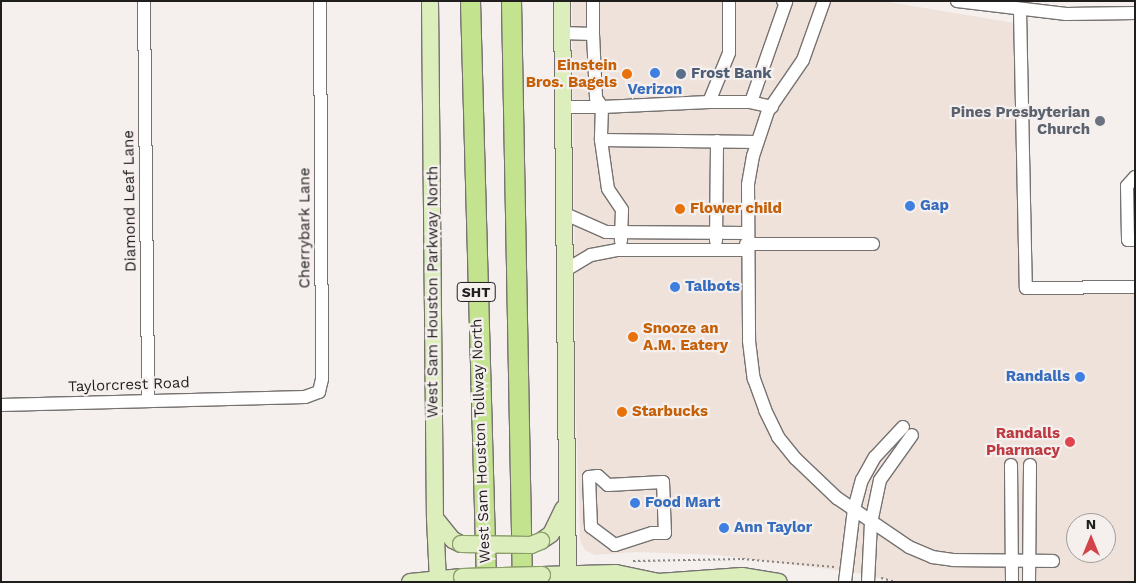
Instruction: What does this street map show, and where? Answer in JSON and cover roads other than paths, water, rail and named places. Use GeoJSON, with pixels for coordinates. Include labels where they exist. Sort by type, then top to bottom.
{"type":"FeatureCollection","features":[{"type":"Feature","properties":{"kind":"highway","name":"West Sam Houston Tollway North"},"geometry":{"type":"LineString","coordinates":[[470,1],[486,582]]}},
{"type":"Feature","properties":{"kind":"highway","name":"SHT"},"geometry":{"type":"LineString","coordinates":[[511,1],[522,582]]}},
{"type":"Feature","properties":{"kind":"main road","name":"West Sam Houston Parkway North"},"geometry":{"type":"LineString","coordinates":[[430,1],[435,518],[438,580]]}},
{"type":"Feature","properties":{"kind":"main road"},"geometry":{"type":"LineString","coordinates":[[561,3],[565,505],[568,578]]}},
{"type":"Feature","properties":{"kind":"main road"},"geometry":{"type":"LineString","coordinates":[[435,518],[452,540],[461,544],[531,545],[551,534],[565,505]]}},
{"type":"Feature","properties":{"kind":"main road"},"geometry":{"type":"LineString","coordinates":[[410,582],[462,577],[542,575],[568,578],[616,573],[658,582],[742,576],[779,582]]}},
{"type":"Feature","properties":{"kind":"street","name":"Diamond Leaf Lane"},"geometry":{"type":"LineString","coordinates":[[144,1],[148,401]]}},
{"type":"Feature","properties":{"kind":"street","name":"Cherrybark Lane"},"geometry":{"type":"LineString","coordinates":[[259,398],[313,396],[322,385],[320,1]]}},
{"type":"Feature","properties":{"kind":"street"},"geometry":{"type":"LineString","coordinates":[[593,1],[592,34],[596,98],[602,107],[601,140],[608,189],[622,210],[621,250]]}},
{"type":"Feature","properties":{"kind":"street"},"geometry":{"type":"LineString","coordinates":[[709,102],[729,53],[729,1]]}},
{"type":"Feature","properties":{"kind":"street"},"geometry":{"type":"LineString","coordinates":[[751,102],[786,2],[783,1]]}},
{"type":"Feature","properties":{"kind":"street"},"geometry":{"type":"LineString","coordinates":[[824,1],[803,60],[772,107],[757,142],[748,186],[746,242],[748,341],[754,379],[765,410],[778,437],[796,459],[836,498],[854,509],[892,538],[932,557],[1013,562],[1053,561]]}},
{"type":"Feature","properties":{"kind":"street"},"geometry":{"type":"LineString","coordinates":[[957,1],[1135,14]]}},
{"type":"Feature","properties":{"kind":"street"},"geometry":{"type":"LineString","coordinates":[[1026,7],[1026,288],[1135,287]]}},
{"type":"Feature","properties":{"kind":"street"},"geometry":{"type":"LineString","coordinates":[[562,33],[592,34]]}},
{"type":"Feature","properties":{"kind":"street"},"geometry":{"type":"LineString","coordinates":[[563,107],[751,102],[772,107]]}},
{"type":"Feature","properties":{"kind":"street"},"geometry":{"type":"LineString","coordinates":[[601,140],[757,142]]}},
{"type":"Feature","properties":{"kind":"street"},"geometry":{"type":"LineString","coordinates":[[715,250],[717,141]]}},
{"type":"Feature","properties":{"kind":"street"},"geometry":{"type":"LineString","coordinates":[[1135,177],[1128,183],[1131,214],[1128,240],[1135,240]]}},
{"type":"Feature","properties":{"kind":"street"},"geometry":{"type":"LineString","coordinates":[[564,213],[592,228],[621,233],[716,233],[746,242]]}},
{"type":"Feature","properties":{"kind":"street"},"geometry":{"type":"LineString","coordinates":[[564,271],[591,256],[621,250],[715,250],[746,242],[873,244]]}},
{"type":"Feature","properties":{"kind":"street","name":"Taylorcrest Road"},"geometry":{"type":"LineString","coordinates":[[1,405],[259,398]]}},
{"type":"Feature","properties":{"kind":"street"},"geometry":{"type":"LineString","coordinates":[[845,582],[854,509],[868,468],[907,431],[880,480],[871,522],[868,582]]}},
{"type":"Feature","properties":{"kind":"street"},"geometry":{"type":"LineString","coordinates":[[1012,465],[1012,582]]}},
{"type":"Feature","properties":{"kind":"street"},"geometry":{"type":"LineString","coordinates":[[1029,582],[1030,465]]}},
{"type":"Feature","properties":{"kind":"street"},"geometry":{"type":"LineString","coordinates":[[598,476],[608,485],[663,482],[665,533],[652,533],[615,546],[591,527],[589,477],[598,476]]}},
{"type":"Feature","properties":{"kind":"place","name":"Verizon"},"geometry":{"type":"Point","coordinates":[655,73]}},
{"type":"Feature","properties":{"kind":"place","name":"Einstein Bros. Bagels"},"geometry":{"type":"Point","coordinates":[627,74]}},
{"type":"Feature","properties":{"kind":"place","name":"Frost Bank"},"geometry":{"type":"Point","coordinates":[681,74]}},
{"type":"Feature","properties":{"kind":"place","name":"Pines Presbyterian Church"},"geometry":{"type":"Point","coordinates":[1100,121]}},
{"type":"Feature","properties":{"kind":"place","name":"Gap"},"geometry":{"type":"Point","coordinates":[910,206]}},
{"type":"Feature","properties":{"kind":"place","name":"Flower child"},"geometry":{"type":"Point","coordinates":[680,209]}},
{"type":"Feature","properties":{"kind":"place","name":"Talbots"},"geometry":{"type":"Point","coordinates":[675,287]}},
{"type":"Feature","properties":{"kind":"place","name":"Snooze an A.M. Eatery"},"geometry":{"type":"Point","coordinates":[633,337]}},
{"type":"Feature","properties":{"kind":"place","name":"Randalls"},"geometry":{"type":"Point","coordinates":[1080,377]}},
{"type":"Feature","properties":{"kind":"place","name":"Starbucks"},"geometry":{"type":"Point","coordinates":[622,412]}},
{"type":"Feature","properties":{"kind":"place","name":"Randalls Pharmacy"},"geometry":{"type":"Point","coordinates":[1070,442]}},
{"type":"Feature","properties":{"kind":"place","name":"Food Mart"},"geometry":{"type":"Point","coordinates":[635,503]}},
{"type":"Feature","properties":{"kind":"place","name":"Ann Taylor"},"geometry":{"type":"Point","coordinates":[724,528]}}]}
